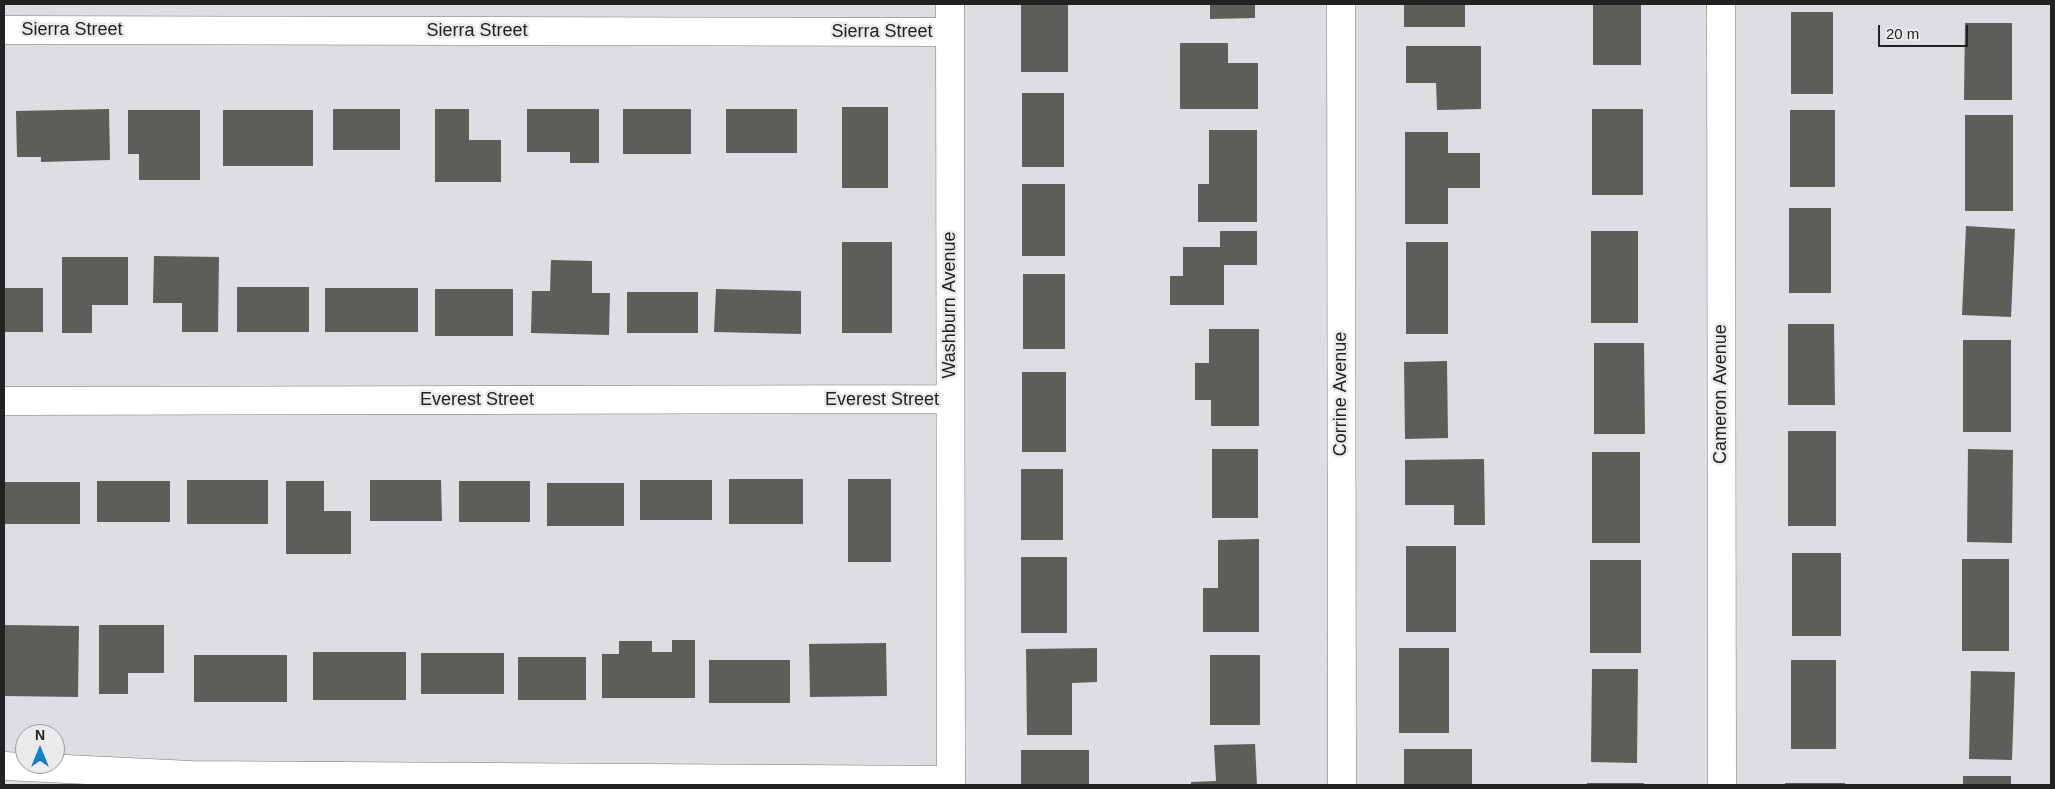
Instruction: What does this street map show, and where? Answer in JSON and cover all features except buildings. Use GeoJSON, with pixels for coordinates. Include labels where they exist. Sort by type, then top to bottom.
{"type":"FeatureCollection","features":[{"type":"Feature","properties":{"kind":"street","name":"Washburn Avenue"},"geometry":{"type":"LineString","coordinates":[[950,4],[951,783]]}},
{"type":"Feature","properties":{"kind":"street","name":"Corrine Avenue"},"geometry":{"type":"LineString","coordinates":[[1341,4],[1342,785]]}},
{"type":"Feature","properties":{"kind":"street","name":"Cameron Avenue"},"geometry":{"type":"LineString","coordinates":[[1721,4],[1722,785]]}},
{"type":"Feature","properties":{"kind":"street","name":"Sierra Street"},"geometry":{"type":"LineString","coordinates":[[4,30],[950,32]]}},
{"type":"Feature","properties":{"kind":"street","name":"Everest Street"},"geometry":{"type":"LineString","coordinates":[[4,401],[950,400]]}},
{"type":"Feature","properties":{"kind":"street"},"geometry":{"type":"LineString","coordinates":[[4,766],[191,775],[951,783]]}}]}
